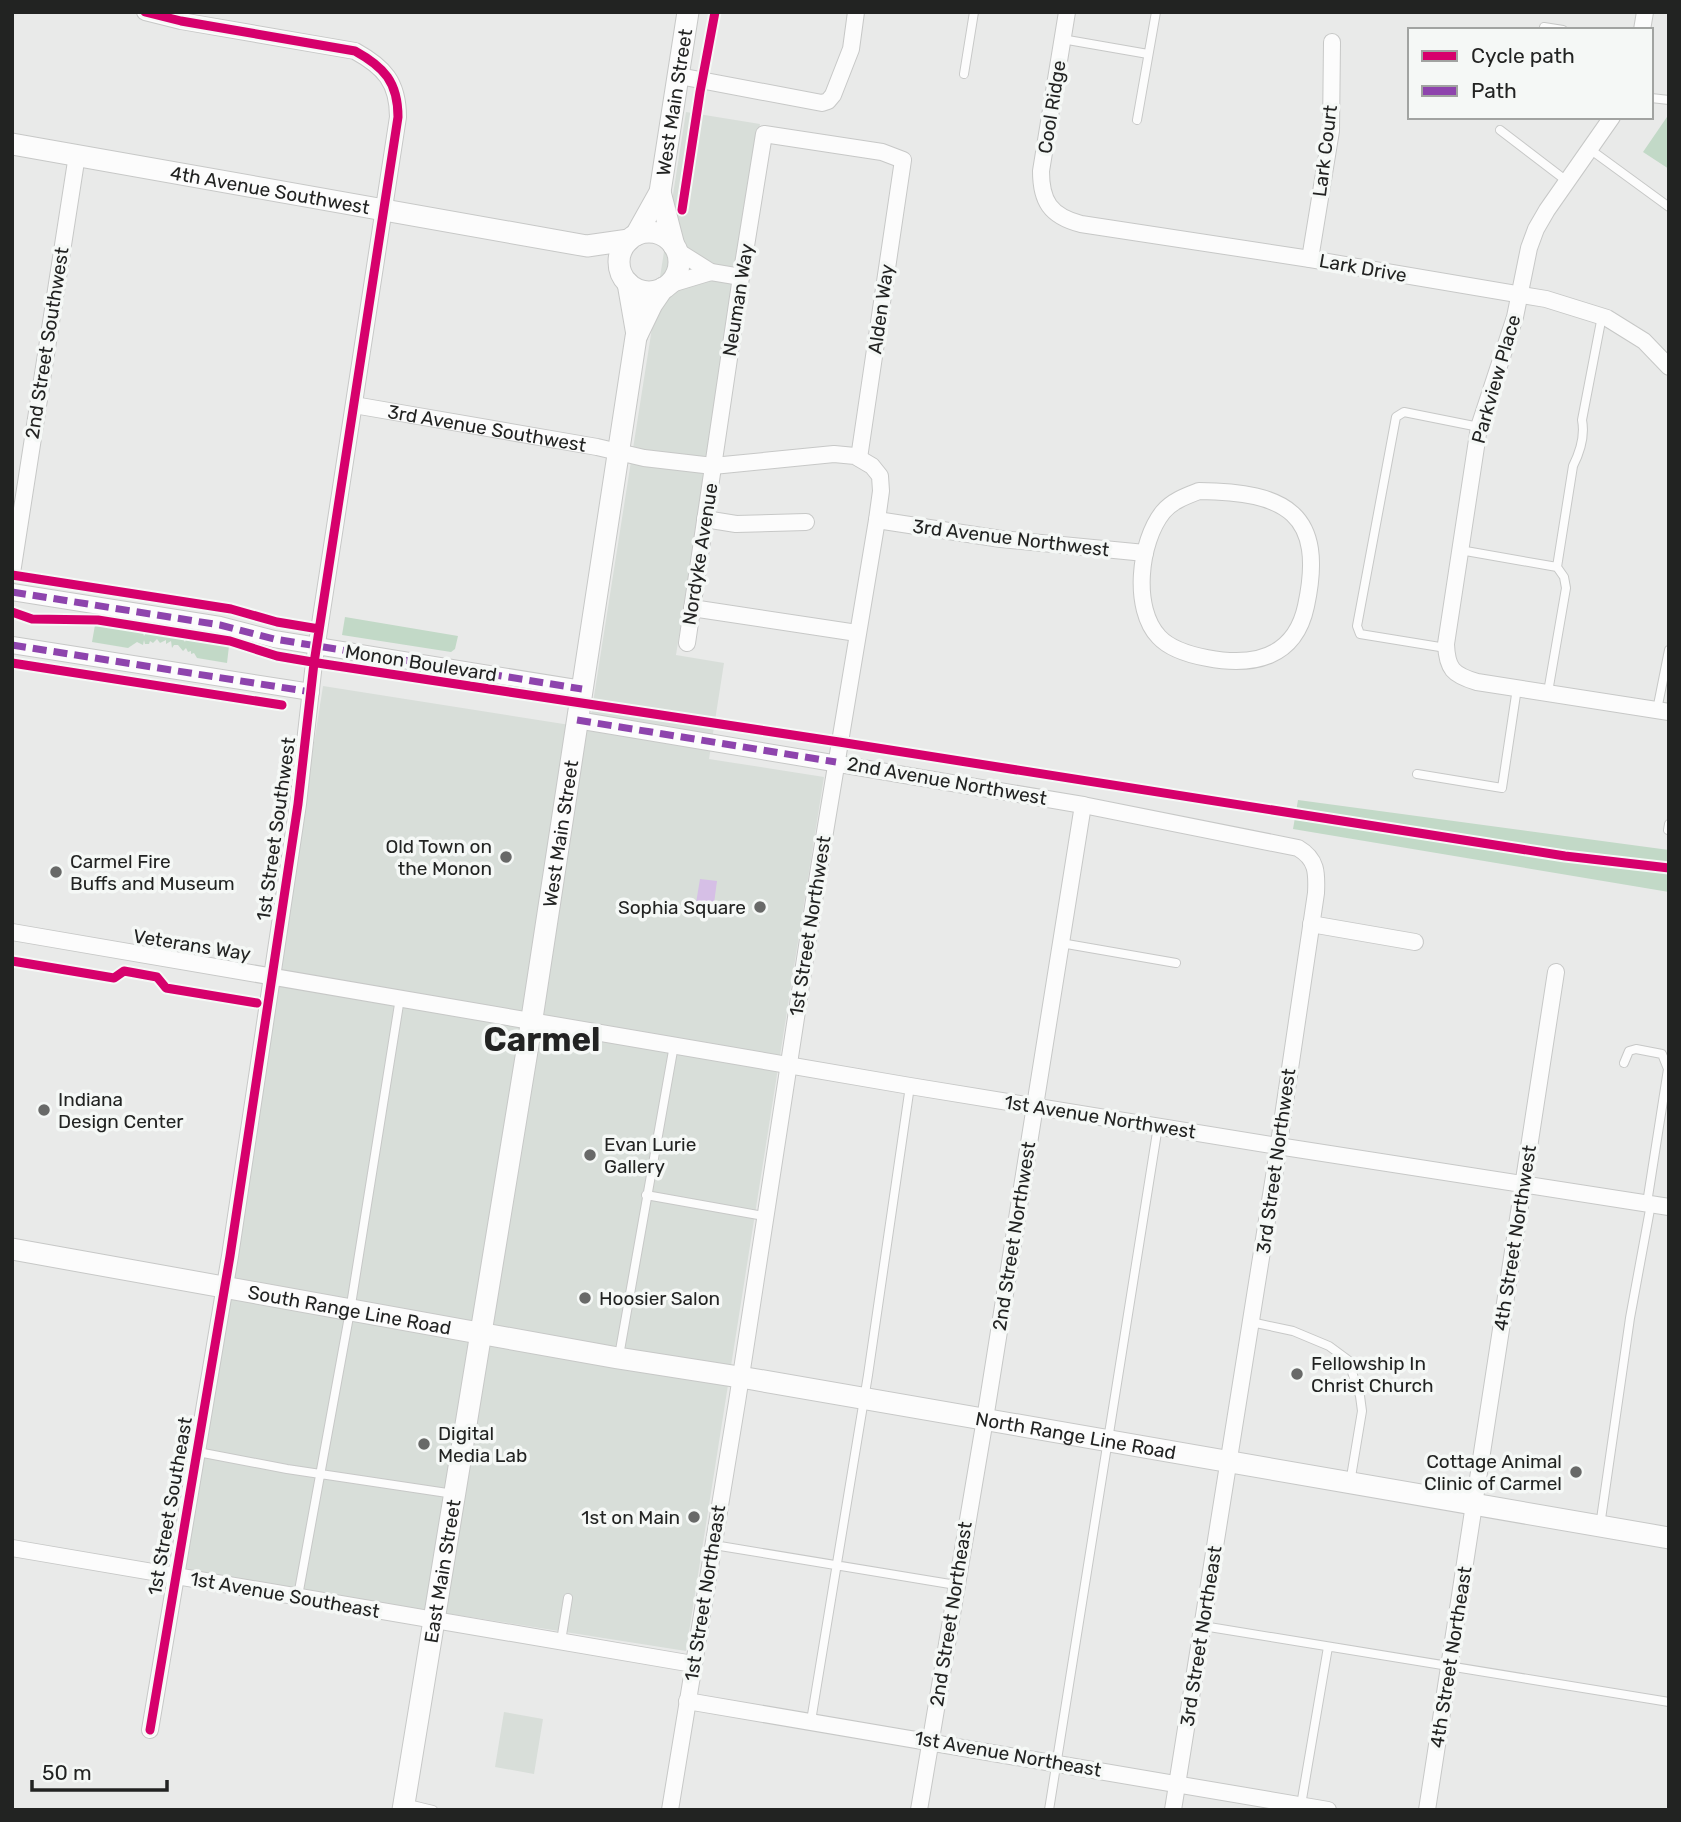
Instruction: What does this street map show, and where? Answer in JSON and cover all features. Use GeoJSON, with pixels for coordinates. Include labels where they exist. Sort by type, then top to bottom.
{"type":"FeatureCollection","features":[{"type":"Feature","properties":{"kind":"main road","name":"West Main Street"},"geometry":{"type":"LineString","coordinates":[[633,237],[660,192],[688,12]]}},
{"type":"Feature","properties":{"kind":"main road"},"geometry":{"type":"LineString","coordinates":[[12,144],[77,155]]}},
{"type":"Feature","properties":{"kind":"main road","name":"4th Avenue Southwest"},"geometry":{"type":"LineString","coordinates":[[77,155],[587,246],[633,237]]}},
{"type":"Feature","properties":{"kind":"main road","name":"West Main Street"},"geometry":{"type":"LineString","coordinates":[[660,192],[675,248]]}},
{"type":"Feature","properties":{"kind":"main road"},"geometry":{"type":"LineString","coordinates":[[654,232],[666,237],[675,248],[678,257],[677,272],[665,286],[648,292],[640,290],[625,279],[620,257],[633,237],[654,232]]}},
{"type":"Feature","properties":{"kind":"main road","name":"4th Avenue Southwest"},"geometry":{"type":"LineString","coordinates":[[587,246],[625,279]]}},
{"type":"Feature","properties":{"kind":"main road","name":"West Main Street"},"geometry":{"type":"LineString","coordinates":[[482,1334],[637,335],[625,279]]}},
{"type":"Feature","properties":{"kind":"main road","name":"West Main Street"},"geometry":{"type":"LineString","coordinates":[[637,335],[665,286]]}},
{"type":"Feature","properties":{"kind":"main road","name":"South Range Line Road"},"geometry":{"type":"LineString","coordinates":[[12,1249],[482,1334]]}},
{"type":"Feature","properties":{"kind":"main road","name":"North Range Line Road"},"geometry":{"type":"LineString","coordinates":[[482,1334],[1669,1538]]}},
{"type":"Feature","properties":{"kind":"main road","name":"East Main Street"},"geometry":{"type":"LineString","coordinates":[[404,1806],[482,1334]]}},
{"type":"Feature","properties":{"kind":"street","name":"1st Street Southwest"},"geometry":{"type":"LineString","coordinates":[[145,12],[181,21],[355,51],[371,60],[386,74],[398,101],[385,209],[317,646],[302,779],[225,1288]]}},
{"type":"Feature","properties":{"kind":"street"},"geometry":{"type":"LineString","coordinates":[[679,75],[822,103],[828,101],[833,95],[851,49],[856,12]]}},
{"type":"Feature","properties":{"kind":"street","name":"Cool Ridge"},"geometry":{"type":"LineString","coordinates":[[1046,201],[1041,188],[1041,171],[1067,12]]}},
{"type":"Feature","properties":{"kind":"street","name":"Lark Court"},"geometry":{"type":"LineString","coordinates":[[1310,259],[1331,131],[1332,42]]}},
{"type":"Feature","properties":{"kind":"street","name":"Parkview Place"},"geometry":{"type":"LineString","coordinates":[[1447,656],[1459,550],[1479,427],[1515,317],[1524,268],[1536,229],[1611,119]]}},
{"type":"Feature","properties":{"kind":"street","name":"Neuman Way"},"geometry":{"type":"LineString","coordinates":[[713,466],[764,134],[882,152],[904,160]]}},
{"type":"Feature","properties":{"kind":"street","name":"2nd Street Southwest"},"geometry":{"type":"LineString","coordinates":[[12,573],[77,155]]}},
{"type":"Feature","properties":{"kind":"street","name":"Alden Way"},"geometry":{"type":"LineString","coordinates":[[859,458],[904,160]]}},
{"type":"Feature","properties":{"kind":"street","name":"Lark Drive"},"geometry":{"type":"LineString","coordinates":[[1046,201],[1059,216],[1081,224],[1546,299],[1602,316],[1644,341],[1669,367]]}},
{"type":"Feature","properties":{"kind":"street"},"geometry":{"type":"LineString","coordinates":[[675,248],[710,272],[741,277]]}},
{"type":"Feature","properties":{"kind":"street"},"geometry":{"type":"LineString","coordinates":[[665,286],[710,272]]}},
{"type":"Feature","properties":{"kind":"street","name":"3rd Avenue Southwest"},"geometry":{"type":"LineString","coordinates":[[354,405],[619,453]]}},
{"type":"Feature","properties":{"kind":"street"},"geometry":{"type":"LineString","coordinates":[[619,453],[713,466],[834,454],[859,458]]}},
{"type":"Feature","properties":{"kind":"street","name":"1st Street Northwest"},"geometry":{"type":"LineString","coordinates":[[740,1377],[881,491],[880,476],[872,466],[859,458]]}},
{"type":"Feature","properties":{"kind":"street","name":"Nordyke Avenue"},"geometry":{"type":"LineString","coordinates":[[687,643],[713,466]]}},
{"type":"Feature","properties":{"kind":"street"},"geometry":{"type":"LineString","coordinates":[[1199,491],[1249,495],[1275,503],[1293,513],[1306,529],[1312,565],[1306,610],[1298,629],[1284,647],[1264,659],[1240,663],[1195,656],[1177,649],[1160,638],[1150,624],[1142,588],[1145,553],[1153,529],[1163,511],[1177,500],[1199,491]]}},
{"type":"Feature","properties":{"kind":"street"},"geometry":{"type":"LineString","coordinates":[[705,519],[736,524],[806,522]]}},
{"type":"Feature","properties":{"kind":"street","name":"3rd Avenue Northwest"},"geometry":{"type":"LineString","coordinates":[[877,520],[1001,540],[1145,553]]}},
{"type":"Feature","properties":{"kind":"street","name":"Monon Boulevard"},"geometry":{"type":"LineString","coordinates":[[12,592],[220,625],[274,639],[582,689]]}},
{"type":"Feature","properties":{"kind":"street"},"geometry":{"type":"LineString","coordinates":[[692,608],[857,633]]}},
{"type":"Feature","properties":{"kind":"street"},"geometry":{"type":"LineString","coordinates":[[12,645],[311,692]]}},
{"type":"Feature","properties":{"kind":"street"},"geometry":{"type":"LineString","coordinates":[[1447,656],[1461,677],[1663,711]]}},
{"type":"Feature","properties":{"kind":"street","name":"2nd Avenue Northwest"},"geometry":{"type":"LineString","coordinates":[[578,720],[1083,805],[1298,848],[1312,859]]}},
{"type":"Feature","properties":{"kind":"street","name":"2nd Street Northwest"},"geometry":{"type":"LineString","coordinates":[[985,1419],[1083,805]]}},
{"type":"Feature","properties":{"kind":"street","name":"3rd Street Northwest"},"geometry":{"type":"LineString","coordinates":[[1229,1463],[1311,923],[1317,875],[1312,859]]}},
{"type":"Feature","properties":{"kind":"street"},"geometry":{"type":"LineString","coordinates":[[1311,923],[1415,942]]}},
{"type":"Feature","properties":{"kind":"street","name":"Veterans Way"},"geometry":{"type":"LineString","coordinates":[[12,932],[532,1022]]}},
{"type":"Feature","properties":{"kind":"street","name":"4th Street Northwest"},"geometry":{"type":"LineString","coordinates":[[1474,1505],[1556,972]]}},
{"type":"Feature","properties":{"kind":"street","name":"1st Avenue Northwest"},"geometry":{"type":"LineString","coordinates":[[532,1022],[1278,1146],[1669,1207]]}},
{"type":"Feature","properties":{"kind":"street","name":"1st Street Southeast"},"geometry":{"type":"LineString","coordinates":[[150,1730],[174,1576],[225,1288]]}},
{"type":"Feature","properties":{"kind":"street","name":"1st Street Northeast"},"geometry":{"type":"LineString","coordinates":[[670,1810],[740,1377]]}},
{"type":"Feature","properties":{"kind":"street","name":"2nd Street Northeast"},"geometry":{"type":"LineString","coordinates":[[919,1810],[985,1419]]}},
{"type":"Feature","properties":{"kind":"street","name":"3rd Street Northeast"},"geometry":{"type":"LineString","coordinates":[[1173,1810],[1229,1463]]}},
{"type":"Feature","properties":{"kind":"street","name":"4th Street Northeast"},"geometry":{"type":"LineString","coordinates":[[1427,1810],[1474,1505]]}},
{"type":"Feature","properties":{"kind":"street","name":"1st Avenue Southeast"},"geometry":{"type":"LineString","coordinates":[[12,1548],[434,1620]]}},
{"type":"Feature","properties":{"kind":"street"},"geometry":{"type":"LineString","coordinates":[[434,1620],[693,1664]]}},
{"type":"Feature","properties":{"kind":"street","name":"1st Avenue Northeast"},"geometry":{"type":"LineString","coordinates":[[687,1701],[1328,1810]]}},
{"type":"Feature","properties":{"kind":"lane"},"geometry":{"type":"LineString","coordinates":[[964,74],[974,12]]}},
{"type":"Feature","properties":{"kind":"lane"},"geometry":{"type":"LineString","coordinates":[[1137,120],[1156,12]]}},
{"type":"Feature","properties":{"kind":"lane"},"geometry":{"type":"LineString","coordinates":[[1545,27],[1551,28]]}},
{"type":"Feature","properties":{"kind":"lane"},"geometry":{"type":"LineString","coordinates":[[1062,39],[1148,54]]}},
{"type":"Feature","properties":{"kind":"lane"},"geometry":{"type":"LineString","coordinates":[[1500,130],[1568,181]]}},
{"type":"Feature","properties":{"kind":"lane"},"geometry":{"type":"LineString","coordinates":[[1591,150],[1669,207]]}},
{"type":"Feature","properties":{"kind":"lane"},"geometry":{"type":"LineString","coordinates":[[1548,692],[1566,588],[1564,577],[1557,567],[1573,466],[1584,428],[1581,420],[1602,316]]}},
{"type":"Feature","properties":{"kind":"lane"},"geometry":{"type":"LineString","coordinates":[[1447,656],[1360,634],[1357,626],[1396,417],[1404,412],[1479,427]]}},
{"type":"Feature","properties":{"kind":"lane"},"geometry":{"type":"LineString","coordinates":[[1459,550],[1557,567]]}},
{"type":"Feature","properties":{"kind":"lane"},"geometry":{"type":"LineString","coordinates":[[1663,711],[1669,650]]}},
{"type":"Feature","properties":{"kind":"lane"},"geometry":{"type":"LineString","coordinates":[[1417,774],[1502,788],[1517,688]]}},
{"type":"Feature","properties":{"kind":"lane"},"geometry":{"type":"LineString","coordinates":[[1060,943],[1176,963]]}},
{"type":"Feature","properties":{"kind":"lane"},"geometry":{"type":"LineString","coordinates":[[298,1596],[350,1311],[400,998]]}},
{"type":"Feature","properties":{"kind":"lane"},"geometry":{"type":"LineString","coordinates":[[618,1359],[674,1045]]}},
{"type":"Feature","properties":{"kind":"lane"},"geometry":{"type":"LineString","coordinates":[[1600,1526],[1668,1069],[1661,1054],[1636,1049],[1629,1051],[1624,1063]]}},
{"type":"Feature","properties":{"kind":"lane"},"geometry":{"type":"LineString","coordinates":[[811,1721],[864,1398],[910,1086]]}},
{"type":"Feature","properties":{"kind":"lane"},"geometry":{"type":"LineString","coordinates":[[1049,1810],[1158,1126]]}},
{"type":"Feature","properties":{"kind":"lane"},"geometry":{"type":"LineString","coordinates":[[646,1195],[764,1216]]}},
{"type":"Feature","properties":{"kind":"lane"},"geometry":{"type":"LineString","coordinates":[[1251,1322],[1293,1331],[1329,1346],[1348,1360],[1358,1387],[1362,1412],[1350,1484]]}},
{"type":"Feature","properties":{"kind":"lane"},"geometry":{"type":"LineString","coordinates":[[198,1452],[454,1494]]}},
{"type":"Feature","properties":{"kind":"lane"},"geometry":{"type":"LineString","coordinates":[[713,1545],[956,1585]]}},
{"type":"Feature","properties":{"kind":"lane"},"geometry":{"type":"LineString","coordinates":[[561,1642],[568,1598]]}},
{"type":"Feature","properties":{"kind":"lane"},"geometry":{"type":"LineString","coordinates":[[1203,1626],[1669,1702]]}},
{"type":"Feature","properties":{"kind":"lane"},"geometry":{"type":"LineString","coordinates":[[1301,1805],[1328,1647]]}},
{"type":"Feature","properties":{"kind":"lane"},"geometry":{"type":"LineString","coordinates":[[404,1806],[433,1810]]}},
{"type":"Feature","properties":{"kind":"shaded area"},"geometry":{"type":"Polygon","coordinates":[[[686,112],[760,124],[676,655],[724,663],[709,759],[824,777],[686,1651],[183,1572],[323,686],[589,728],[686,112]]]}},
{"type":"Feature","properties":{"kind":"shaded area"},"geometry":{"type":"Polygon","coordinates":[[[700,879],[717,881],[713,911],[695,909],[700,879]]]}},
{"type":"Feature","properties":{"kind":"shaded area"},"geometry":{"type":"Polygon","coordinates":[[[504,1712],[543,1719],[534,1774],[495,1767],[504,1712]]]}},
{"type":"Feature","properties":{"kind":"green space"},"geometry":{"type":"Polygon","coordinates":[[[1669,114],[1669,169],[1643,152],[1669,114]]]}},
{"type":"Feature","properties":{"kind":"green space"},"geometry":{"type":"Polygon","coordinates":[[[345,617],[458,636],[455,649],[451,652],[342,635],[345,617]]]}},
{"type":"Feature","properties":{"kind":"green space"},"geometry":{"type":"Polygon","coordinates":[[[95,625],[143,633],[144,636],[146,633],[183,639],[185,642],[186,639],[229,646],[227,663],[197,658],[186,648],[183,651],[178,645],[174,645],[172,648],[171,641],[166,644],[166,640],[160,643],[157,639],[153,643],[150,641],[145,644],[144,640],[143,645],[137,642],[128,648],[92,642],[95,625]]]}},
{"type":"Feature","properties":{"kind":"green space"},"geometry":{"type":"Polygon","coordinates":[[[1298,800],[1669,850],[1669,892],[1293,829],[1298,800]]]}},
{"type":"Feature","properties":{"kind":"marked path"},"geometry":{"type":"LineString","coordinates":[[12,592],[220,625],[274,639],[582,689]]}},
{"type":"Feature","properties":{"kind":"marked path"},"geometry":{"type":"LineString","coordinates":[[12,645],[311,692]]}},
{"type":"Feature","properties":{"kind":"marked path"},"geometry":{"type":"LineString","coordinates":[[577,720],[836,762]]}},
{"type":"Feature","properties":{"kind":"cycle path"},"geometry":{"type":"LineString","coordinates":[[145,12],[181,21],[355,51],[374,63],[387,77],[395,94],[398,117],[314,663],[298,804],[230,1256],[150,1730]]}},
{"type":"Feature","properties":{"kind":"cycle path"},"geometry":{"type":"LineString","coordinates":[[682,210],[715,12]]}},
{"type":"Feature","properties":{"kind":"cycle path"},"geometry":{"type":"LineString","coordinates":[[12,575],[231,609],[277,622],[319,629]]}},
{"type":"Feature","properties":{"kind":"cycle path"},"geometry":{"type":"LineString","coordinates":[[12,612],[32,619],[98,620],[230,641],[277,656],[324,664],[1565,856],[1669,868]]}},
{"type":"Feature","properties":{"kind":"cycle path"},"geometry":{"type":"LineString","coordinates":[[12,663],[282,705]]}},
{"type":"Feature","properties":{"kind":"cycle path"},"geometry":{"type":"LineString","coordinates":[[12,961],[114,978],[124,971],[157,977],[166,988],[257,1003]]}},
{"type":"Feature","properties":{"kind":"place","name":"Old Town on the Monon"},"geometry":{"type":"Point","coordinates":[506,857]}},
{"type":"Feature","properties":{"kind":"place","name":"Carmel Fire Buffs and Museum"},"geometry":{"type":"Point","coordinates":[56,872]}},
{"type":"Feature","properties":{"kind":"place","name":"Sophia Square"},"geometry":{"type":"Point","coordinates":[760,907]}},
{"type":"Feature","properties":{"kind":"place","name":"Indiana Design Center"},"geometry":{"type":"Point","coordinates":[44,1110]}},
{"type":"Feature","properties":{"kind":"place","name":"Evan Lurie Gallery"},"geometry":{"type":"Point","coordinates":[590,1155]}},
{"type":"Feature","properties":{"kind":"place","name":"Hoosier Salon"},"geometry":{"type":"Point","coordinates":[585,1298]}},
{"type":"Feature","properties":{"kind":"place","name":"Fellowship In Christ Church"},"geometry":{"type":"Point","coordinates":[1297,1374]}},
{"type":"Feature","properties":{"kind":"place","name":"Digital Media Lab"},"geometry":{"type":"Point","coordinates":[424,1444]}},
{"type":"Feature","properties":{"kind":"place","name":"Cottage Animal Clinic of Carmel"},"geometry":{"type":"Point","coordinates":[1576,1472]}},
{"type":"Feature","properties":{"kind":"place","name":"1st on Main"},"geometry":{"type":"Point","coordinates":[694,1517]}},
{"type":"Feature","properties":{"kind":"district","name":"Carmel"},"geometry":{"type":"Point","coordinates":[542,1039]}}]}
